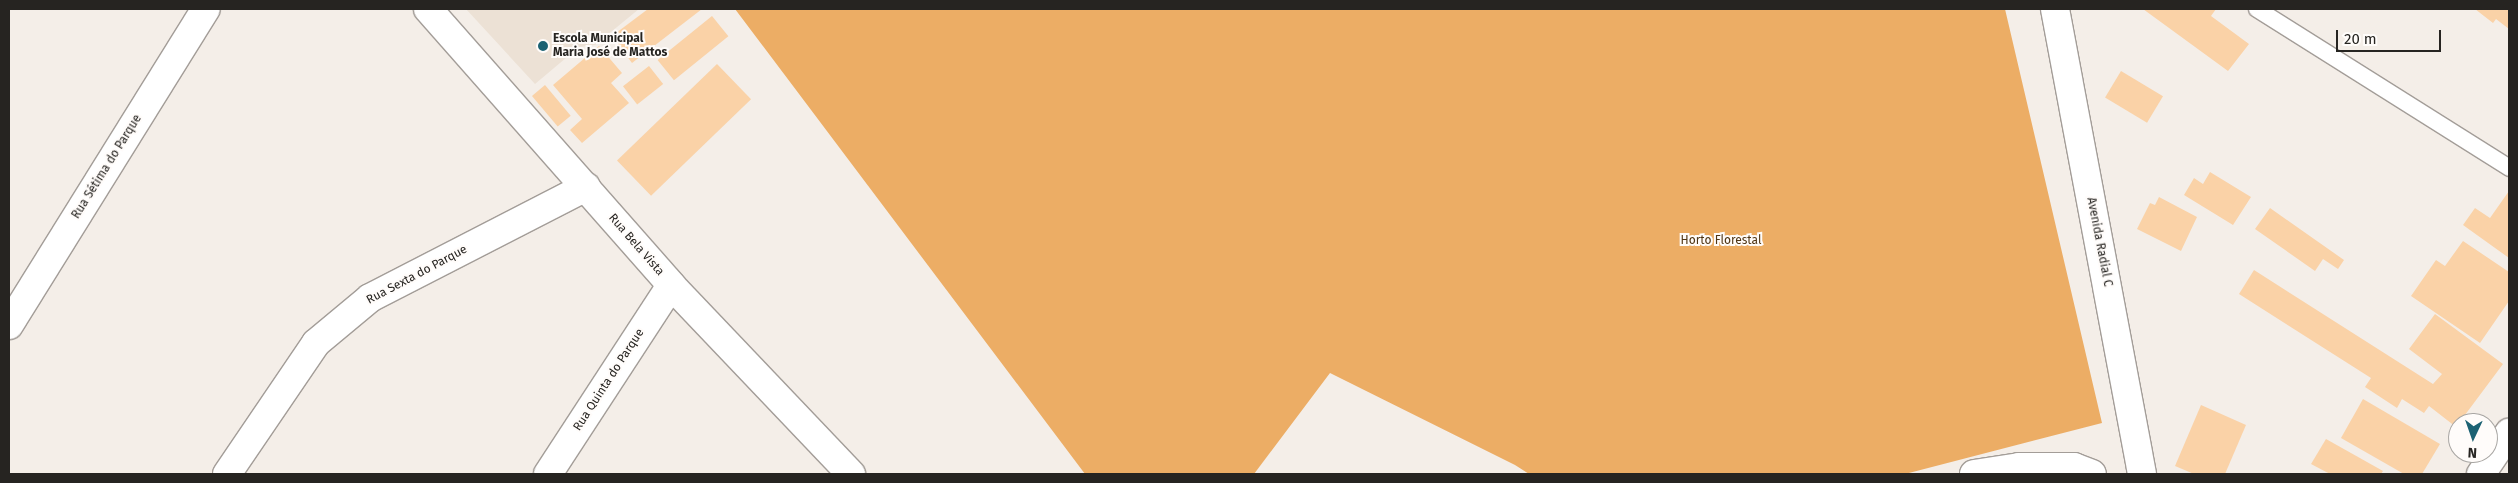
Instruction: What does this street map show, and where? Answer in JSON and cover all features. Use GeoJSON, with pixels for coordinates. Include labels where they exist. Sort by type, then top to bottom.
{"type":"FeatureCollection","features":[{"type":"Feature","properties":{"kind":"street","name":"Rua Sétima do Parque"},"geometry":{"type":"LineString","coordinates":[[9,325],[206,9]]}},
{"type":"Feature","properties":{"kind":"street","name":"Rua Bela Vista"},"geometry":{"type":"LineString","coordinates":[[428,9],[671,285],[851,474]]}},
{"type":"Feature","properties":{"kind":"street","name":"Avenida Radial C"},"geometry":{"type":"LineString","coordinates":[[2055,9],[2142,474]]}},
{"type":"Feature","properties":{"kind":"street","name":"Rua Sexta do Parque"},"geometry":{"type":"LineString","coordinates":[[227,474],[316,343],[370,298],[586,187]]}},
{"type":"Feature","properties":{"kind":"street","name":"Rua Quinta do Parque"},"geometry":{"type":"LineString","coordinates":[[548,474],[671,285]]}},
{"type":"Feature","properties":{"kind":"street"},"geometry":{"type":"LineString","coordinates":[[2481,474],[2509,433]]}},
{"type":"Feature","properties":{"kind":"street"},"geometry":{"type":"LineString","coordinates":[[1974,474],[2019,467],[2074,467],[2092,474]]}},
{"type":"Feature","properties":{"kind":"lane"},"geometry":{"type":"LineString","coordinates":[[2257,9],[2509,168]]}},
{"type":"Feature","properties":{"kind":"shaded area","name":"Escola Municipal Maria José de Mattos"},"geometry":{"type":"Polygon","coordinates":[[[466,9],[639,9],[595,45],[579,47],[535,84],[466,9]]]}},
{"type":"Feature","properties":{"kind":"green space","name":"Horto Florestal"},"geometry":{"type":"Polygon","coordinates":[[[735,9],[2005,9],[2102,423],[1905,474],[1529,474],[1515,465],[1330,373],[1254,474],[1085,474],[735,9]]]}},
{"type":"Feature","properties":{"kind":"building"},"geometry":{"type":"Polygon","coordinates":[[[648,9],[702,9],[632,63],[612,36],[648,9]]]}},
{"type":"Feature","properties":{"kind":"building"},"geometry":{"type":"Polygon","coordinates":[[[2143,9],[2216,9],[2211,16],[2249,44],[2228,71],[2143,9]]]}},
{"type":"Feature","properties":{"kind":"building"},"geometry":{"type":"Polygon","coordinates":[[[2475,9],[2509,9],[2509,29],[2496,19],[2493,23],[2475,9]]]}},
{"type":"Feature","properties":{"kind":"building"},"geometry":{"type":"Polygon","coordinates":[[[712,16],[728,36],[674,80],[658,60],[712,16]]]}},
{"type":"Feature","properties":{"kind":"building"},"geometry":{"type":"Polygon","coordinates":[[[599,46],[622,73],[611,83],[629,103],[582,143],[570,130],[582,119],[553,85],[599,46]]]}},
{"type":"Feature","properties":{"kind":"building"},"geometry":{"type":"Polygon","coordinates":[[[717,64],[751,99],[651,196],[617,161],[717,64]]]}},
{"type":"Feature","properties":{"kind":"building"},"geometry":{"type":"Polygon","coordinates":[[[649,66],[663,84],[637,104],[623,86],[649,66]]]}},
{"type":"Feature","properties":{"kind":"building"},"geometry":{"type":"Polygon","coordinates":[[[2121,71],[2163,96],[2147,123],[2105,98],[2121,71]]]}},
{"type":"Feature","properties":{"kind":"building"},"geometry":{"type":"Polygon","coordinates":[[[545,85],[571,116],[558,127],[532,96],[545,85]]]}},
{"type":"Feature","properties":{"kind":"building"},"geometry":{"type":"Polygon","coordinates":[[[2210,172],[2251,197],[2233,225],[2184,195],[2194,178],[2203,184],[2210,172]]]}},
{"type":"Feature","properties":{"kind":"building"},"geometry":{"type":"Polygon","coordinates":[[[2509,191],[2509,258],[2463,225],[2475,208],[2490,218],[2509,191]]]}},
{"type":"Feature","properties":{"kind":"building"},"geometry":{"type":"Polygon","coordinates":[[[2159,197],[2197,217],[2181,251],[2137,229],[2150,203],[2155,205],[2159,197]]]}},
{"type":"Feature","properties":{"kind":"building"},"geometry":{"type":"Polygon","coordinates":[[[2270,208],[2344,260],[2338,269],[2323,259],[2315,271],[2255,229],[2270,208]]]}},
{"type":"Feature","properties":{"kind":"building"},"geometry":{"type":"Polygon","coordinates":[[[2463,241],[2509,272],[2509,301],[2480,343],[2411,296],[2436,260],[2445,266],[2463,241]]]}},
{"type":"Feature","properties":{"kind":"building"},"geometry":{"type":"Polygon","coordinates":[[[2254,270],[2433,384],[2442,374],[2409,349],[2435,314],[2503,364],[2466,413],[2448,413],[2448,421],[2429,406],[2424,413],[2402,399],[2397,408],[2365,387],[2371,378],[2239,294],[2254,270]]]}},
{"type":"Feature","properties":{"kind":"building"},"geometry":{"type":"Polygon","coordinates":[[[2363,399],[2440,444],[2422,474],[2404,474],[2341,438],[2363,399]]]}},
{"type":"Feature","properties":{"kind":"building"},"geometry":{"type":"Polygon","coordinates":[[[2201,405],[2246,425],[2225,474],[2194,474],[2175,466],[2201,405]]]}},
{"type":"Feature","properties":{"kind":"building"},"geometry":{"type":"Polygon","coordinates":[[[2326,439],[2383,471],[2381,474],[2330,474],[2311,464],[2326,439]]]}},
{"type":"Feature","properties":{"kind":"place","name":"Escola Municipal Maria José de Mattos"},"geometry":{"type":"Point","coordinates":[543,46]}}]}
